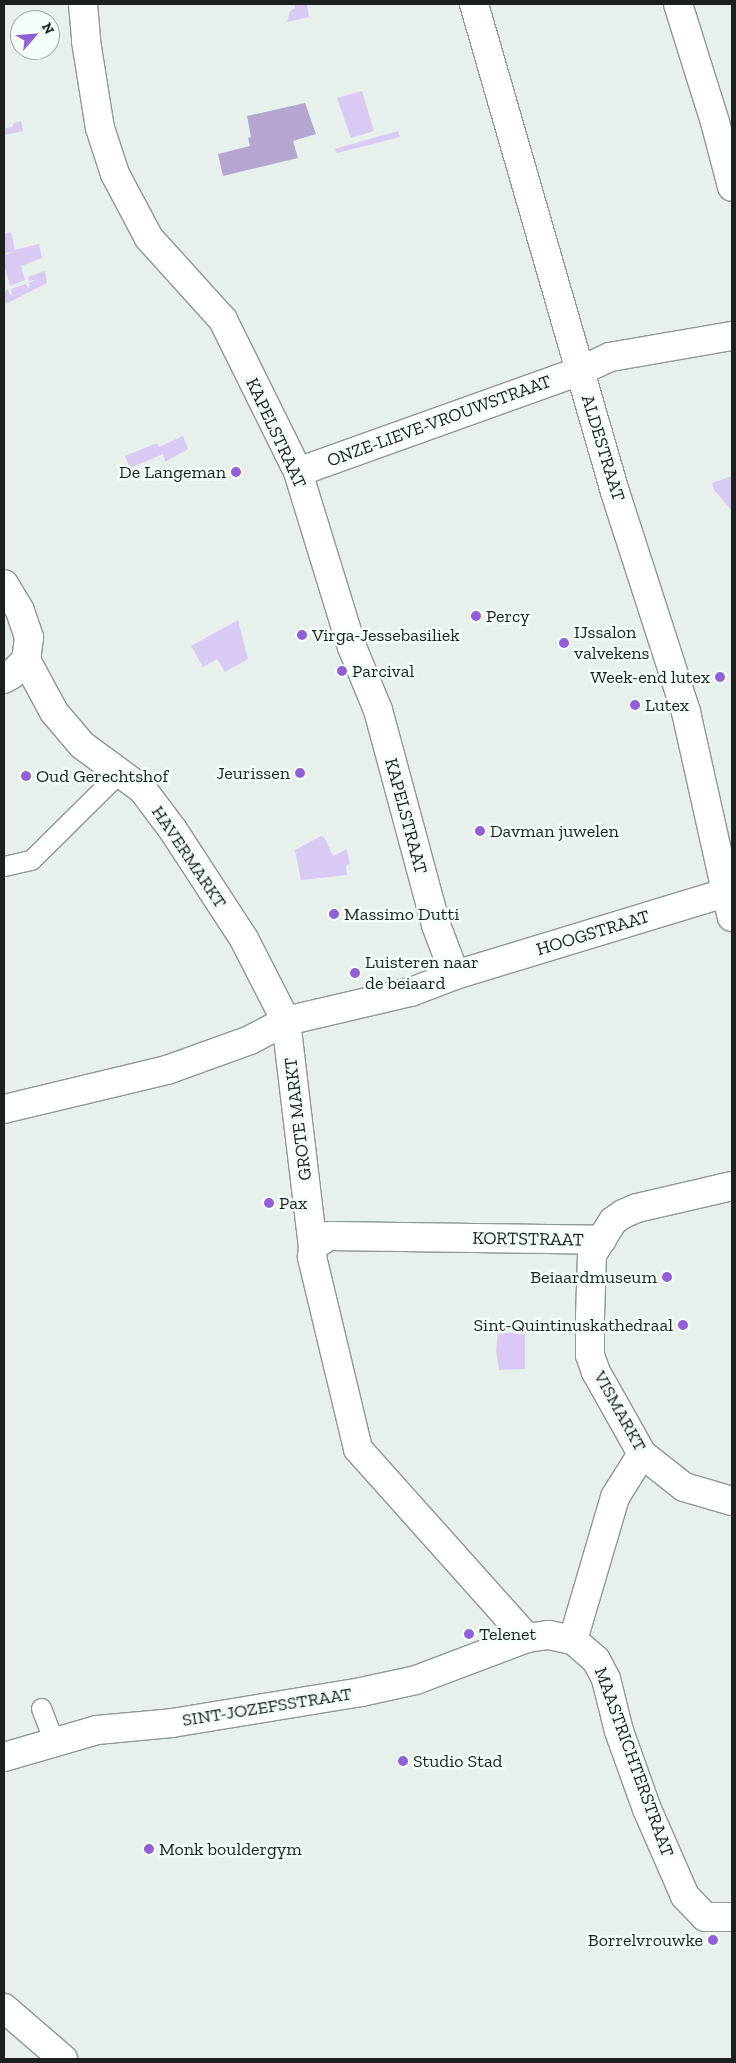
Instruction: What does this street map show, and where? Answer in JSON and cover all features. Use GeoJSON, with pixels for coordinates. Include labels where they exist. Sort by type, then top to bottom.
{"type":"FeatureCollection","features":[{"type":"Feature","properties":{"kind":"street","name":"KAPELSTRAAT"},"geometry":{"type":"LineString","coordinates":[[83,4],[86,41],[100,128],[115,174],[148,238],[223,320],[298,472],[352,646],[378,710],[436,925],[455,975]]}},
{"type":"Feature","properties":{"kind":"street","name":"ALDESTRAAT"},"geometry":{"type":"LineString","coordinates":[[474,4],[580,371],[686,712],[731,900]]}},
{"type":"Feature","properties":{"kind":"street"},"geometry":{"type":"LineString","coordinates":[[678,4],[724,120],[732,187]]}},
{"type":"Feature","properties":{"kind":"street","name":"ONZE-LIEVE-VROUWSTRAAT"},"geometry":{"type":"LineString","coordinates":[[298,472],[580,371],[610,357],[732,336]]}},
{"type":"Feature","properties":{"kind":"street"},"geometry":{"type":"LineString","coordinates":[[4,584],[20,611],[29,637],[26,660],[11,675],[4,679]]}},
{"type":"Feature","properties":{"kind":"street","name":"HAVERMARKT"},"geometry":{"type":"LineString","coordinates":[[26,660],[54,712],[82,745],[143,790],[173,830],[244,940],[286,1021]]}},
{"type":"Feature","properties":{"kind":"street","name":"HOOGSTRAAT"},"geometry":{"type":"LineString","coordinates":[[455,975],[731,900]]}},
{"type":"Feature","properties":{"kind":"street"},"geometry":{"type":"LineString","coordinates":[[4,1109],[167,1070],[250,1040],[286,1021],[411,992],[455,975]]}},
{"type":"Feature","properties":{"kind":"street","name":"GROTE MARKT"},"geometry":{"type":"LineString","coordinates":[[286,1021],[313,1246],[312,1258],[358,1449],[526,1638]]}},
{"type":"Feature","properties":{"kind":"street","name":"KORTSTRAAT"},"geometry":{"type":"LineString","coordinates":[[313,1246],[329,1236],[456,1239],[511,1237],[602,1240],[605,1231],[623,1214],[637,1208],[732,1186]]}},
{"type":"Feature","properties":{"kind":"street","name":"VISMARKT"},"geometry":{"type":"LineString","coordinates":[[602,1240],[592,1254],[590,1355],[596,1372],[642,1454],[684,1487],[732,1501]]}},
{"type":"Feature","properties":{"kind":"street"},"geometry":{"type":"LineString","coordinates":[[573,1640],[615,1497],[642,1454]]}},
{"type":"Feature","properties":{"kind":"street","name":"MAASTRICHTERSTRAAT"},"geometry":{"type":"LineString","coordinates":[[526,1638],[549,1634],[573,1640],[596,1660],[606,1679],[619,1731],[647,1809],[685,1896],[705,1917],[732,1917]]}},
{"type":"Feature","properties":{"kind":"street","name":"SINT-JOZEFSSTRAAT"},"geometry":{"type":"LineString","coordinates":[[5,1750],[54,1742],[97,1730],[172,1723],[361,1692],[416,1680],[526,1638]]}},
{"type":"Feature","properties":{"kind":"street"},"geometry":{"type":"LineString","coordinates":[[4,2008],[63,2059]]}},
{"type":"Feature","properties":{"kind":"lane"},"geometry":{"type":"LineString","coordinates":[[4,866],[31,860],[119,773]]}},
{"type":"Feature","properties":{"kind":"lane"},"geometry":{"type":"LineString","coordinates":[[41,1708],[54,1742]]}},
{"type":"Feature","properties":{"kind":"shaded area"},"geometry":{"type":"Polygon","coordinates":[[[294,4],[307,4],[309,17],[287,22],[290,11],[295,8],[294,4]]]}},
{"type":"Feature","properties":{"kind":"shaded area"},"geometry":{"type":"Polygon","coordinates":[[[362,91],[374,131],[351,138],[337,98],[362,91]]]}},
{"type":"Feature","properties":{"kind":"shaded area"},"geometry":{"type":"Polygon","coordinates":[[[305,103],[316,134],[293,141],[298,158],[223,176],[218,154],[250,146],[248,138],[251,137],[247,116],[305,103]]]}},
{"type":"Feature","properties":{"kind":"shaded area"},"geometry":{"type":"Polygon","coordinates":[[[21,121],[23,131],[4,135],[4,129],[12,127],[14,123],[21,121]]]}},
{"type":"Feature","properties":{"kind":"shaded area"},"geometry":{"type":"Polygon","coordinates":[[[398,131],[400,137],[337,153],[335,149],[398,131]]]}},
{"type":"Feature","properties":{"kind":"shaded area"},"geometry":{"type":"Polygon","coordinates":[[[11,232],[15,250],[39,244],[42,258],[21,266],[25,280],[10,286],[4,265],[4,255],[15,252],[4,253],[4,234],[11,232]]]}},
{"type":"Feature","properties":{"kind":"shaded area"},"geometry":{"type":"Polygon","coordinates":[[[45,271],[47,283],[4,305],[4,291],[8,289],[10,295],[12,294],[11,289],[26,284],[30,288],[29,283],[38,279],[29,281],[28,277],[45,271]]]}},
{"type":"Feature","properties":{"kind":"shaded area"},"geometry":{"type":"Polygon","coordinates":[[[183,436],[188,449],[165,462],[163,454],[130,468],[125,456],[157,443],[159,447],[183,436]]]}},
{"type":"Feature","properties":{"kind":"shaded area"},"geometry":{"type":"Polygon","coordinates":[[[732,476],[732,511],[714,490],[712,483],[732,476]]]}},
{"type":"Feature","properties":{"kind":"shaded area"},"geometry":{"type":"Polygon","coordinates":[[[238,620],[248,659],[225,672],[217,659],[203,667],[191,646],[238,620]]]}},
{"type":"Feature","properties":{"kind":"shaded area"},"geometry":{"type":"Polygon","coordinates":[[[321,836],[324,837],[333,856],[347,849],[350,864],[346,865],[347,875],[301,880],[295,850],[321,836]]]}},
{"type":"Feature","properties":{"kind":"shaded area"},"geometry":{"type":"Polygon","coordinates":[[[498,1332],[525,1334],[525,1369],[499,1370],[496,1350],[498,1332]]]}},
{"type":"Feature","properties":{"kind":"place","name":"De Langeman"},"geometry":{"type":"Point","coordinates":[236,472]}},
{"type":"Feature","properties":{"kind":"place","name":"Percy"},"geometry":{"type":"Point","coordinates":[476,616]}},
{"type":"Feature","properties":{"kind":"place","name":"Virga-Jessebasiliek"},"geometry":{"type":"Point","coordinates":[302,635]}},
{"type":"Feature","properties":{"kind":"place","name":"IJssalon valvekens"},"geometry":{"type":"Point","coordinates":[564,643]}},
{"type":"Feature","properties":{"kind":"place","name":"Parcival"},"geometry":{"type":"Point","coordinates":[342,671]}},
{"type":"Feature","properties":{"kind":"place","name":"Week-end lutex"},"geometry":{"type":"Point","coordinates":[720,677]}},
{"type":"Feature","properties":{"kind":"place","name":"Lutex"},"geometry":{"type":"Point","coordinates":[635,705]}},
{"type":"Feature","properties":{"kind":"place","name":"Jeurissen"},"geometry":{"type":"Point","coordinates":[300,773]}},
{"type":"Feature","properties":{"kind":"place","name":"Oud Gerechtshof"},"geometry":{"type":"Point","coordinates":[26,776]}},
{"type":"Feature","properties":{"kind":"place","name":"Davman juwelen"},"geometry":{"type":"Point","coordinates":[480,831]}},
{"type":"Feature","properties":{"kind":"place","name":"Massimo Dutti"},"geometry":{"type":"Point","coordinates":[334,914]}},
{"type":"Feature","properties":{"kind":"place","name":"Luisteren naar de beiaard"},"geometry":{"type":"Point","coordinates":[355,973]}},
{"type":"Feature","properties":{"kind":"place","name":"Pax"},"geometry":{"type":"Point","coordinates":[269,1203]}},
{"type":"Feature","properties":{"kind":"place","name":"Beiaardmuseum"},"geometry":{"type":"Point","coordinates":[667,1277]}},
{"type":"Feature","properties":{"kind":"place","name":"Sint-Quintinuskathedraal"},"geometry":{"type":"Point","coordinates":[683,1325]}},
{"type":"Feature","properties":{"kind":"place","name":"Telenet"},"geometry":{"type":"Point","coordinates":[469,1634]}},
{"type":"Feature","properties":{"kind":"place","name":"Studio Stad"},"geometry":{"type":"Point","coordinates":[403,1761]}},
{"type":"Feature","properties":{"kind":"place","name":"Monk bouldergym"},"geometry":{"type":"Point","coordinates":[149,1849]}},
{"type":"Feature","properties":{"kind":"place","name":"Borrelvrouwke"},"geometry":{"type":"Point","coordinates":[713,1940]}}]}
